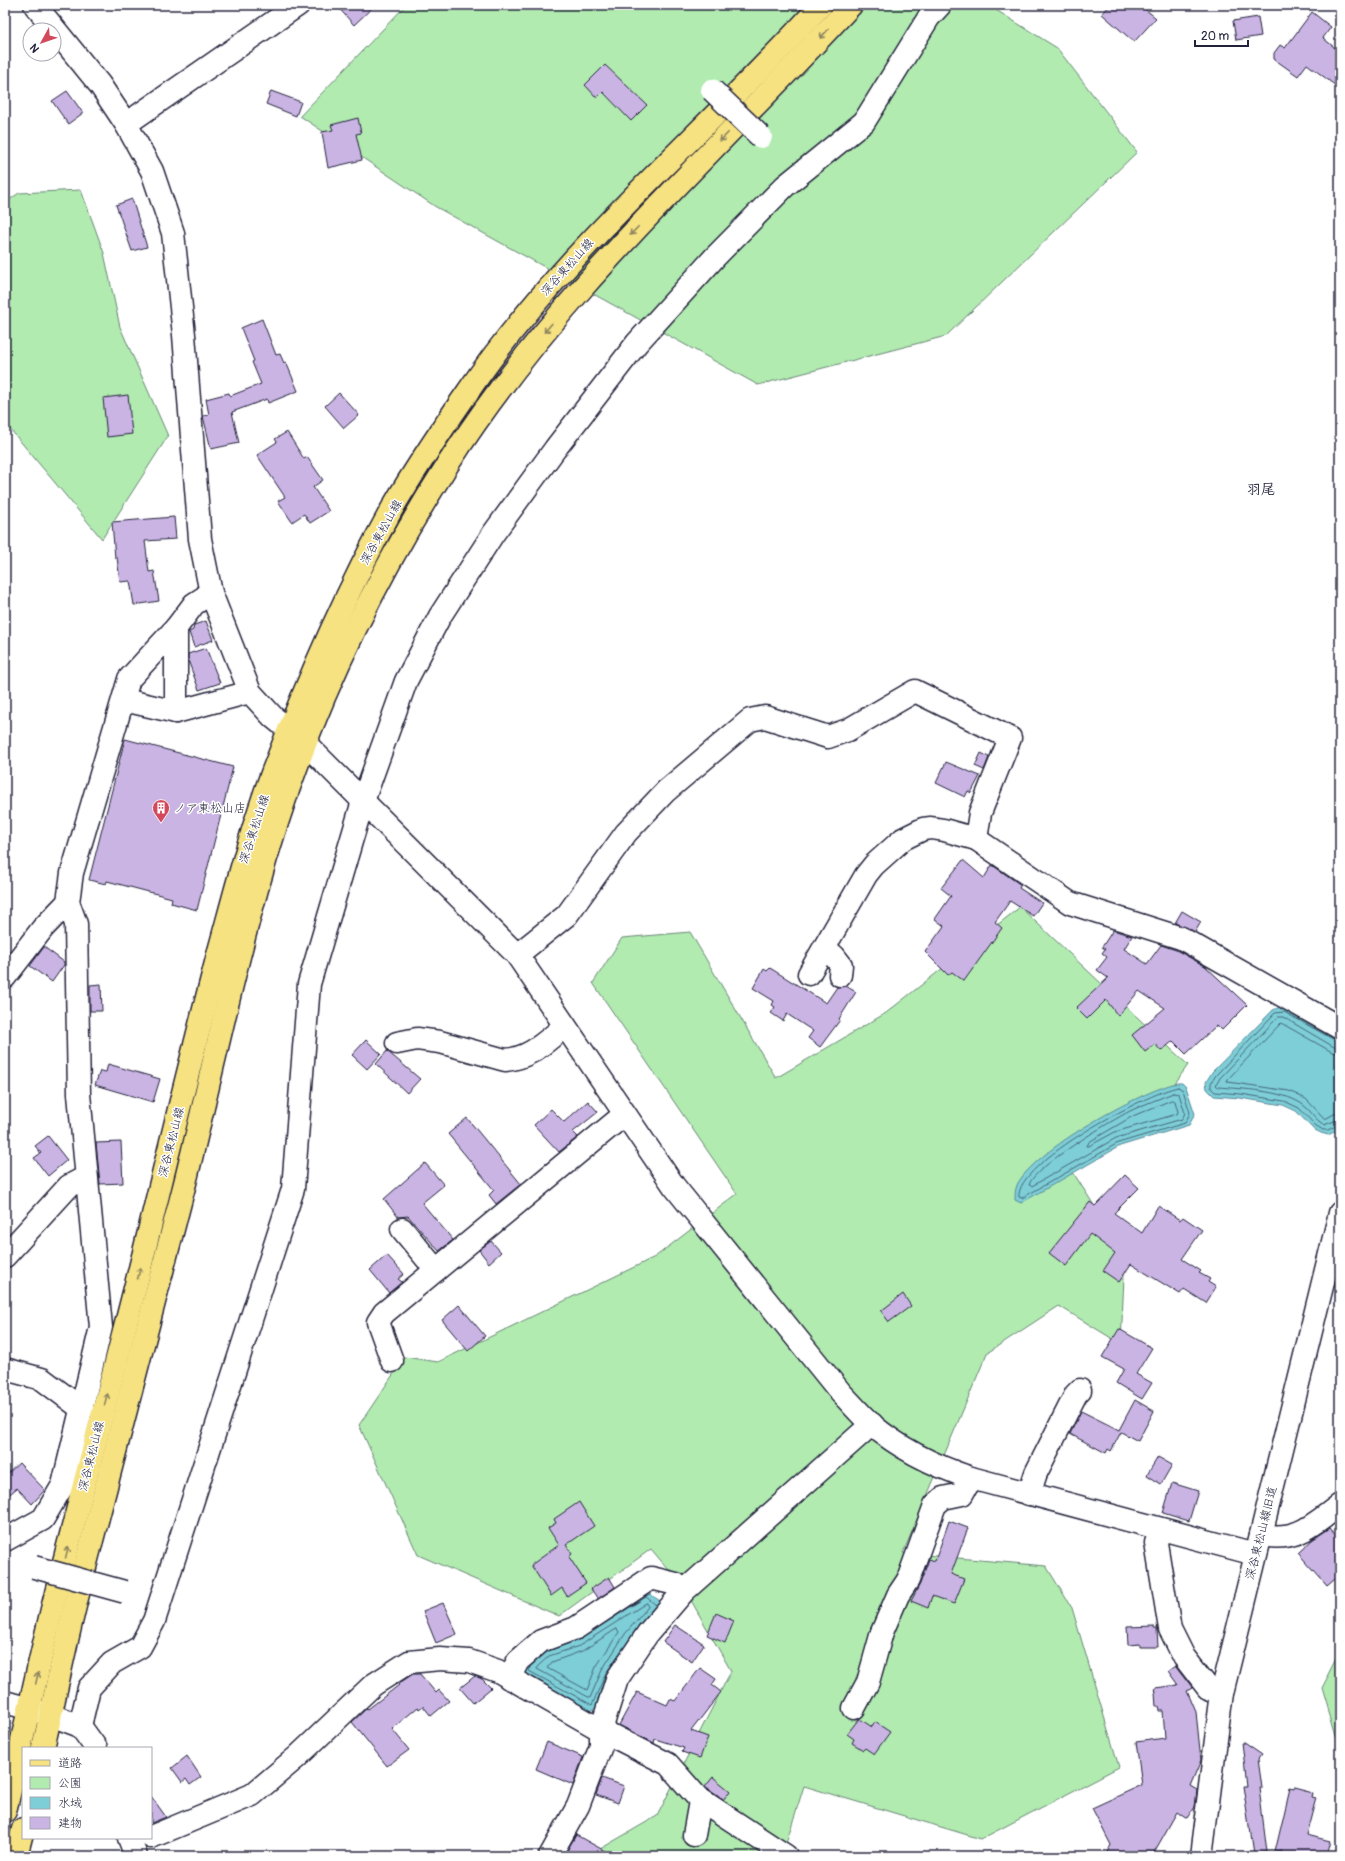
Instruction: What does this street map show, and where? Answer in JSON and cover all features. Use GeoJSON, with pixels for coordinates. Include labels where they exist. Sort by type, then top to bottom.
{"type":"FeatureCollection","features":[{"type":"Feature","properties":{"kind":"main road","name":"深谷東松山線"},"geometry":{"type":"LineString","coordinates":[[28,1747],[77,1599],[174,1224],[250,914],[276,826],[298,737],[304,692],[359,572],[396,503],[467,392],[504,341],[590,241],[662,165],[788,42],[821,5]]}},
{"type":"Feature","properties":{"kind":"main road","name":"深谷東松山線"},"geometry":{"type":"LineString","coordinates":[[298,737],[322,700],[341,657],[385,570],[449,462],[524,357],[608,258],[801,59],[851,5]]}},
{"type":"Feature","properties":{"kind":"main road","name":"深谷東松山線"},"geometry":{"type":"LineString","coordinates":[[40,1712],[43,1747]]}},
{"type":"Feature","properties":{"kind":"main road","name":"深谷東松山線"},"geometry":{"type":"LineString","coordinates":[[5,1812],[22,1763]]}},
{"type":"Feature","properties":{"kind":"main road"},"geometry":{"type":"LineString","coordinates":[[16,1856],[22,1833]]}},
{"type":"Feature","properties":{"kind":"street"},"geometry":{"type":"LineString","coordinates":[[34,5],[100,85],[126,124],[152,171],[173,233],[184,335],[200,539],[211,593],[250,692],[273,717],[298,737],[517,955],[674,1186],[840,1393],[872,1424],[910,1452],[943,1468],[971,1478],[1160,1529],[1258,1544],[1302,1532],[1340,1506]]}},
{"type":"Feature","properties":{"kind":"street"},"geometry":{"type":"LineString","coordinates":[[126,124],[298,5]]}},
{"type":"Feature","properties":{"kind":"street"},"geometry":{"type":"LineString","coordinates":[[80,1726],[89,1688],[112,1663],[140,1647],[154,1621],[293,1189],[309,984],[363,801],[406,681],[440,616],[497,528],[637,343],[710,263],[785,186],[864,122],[929,17],[940,5]]}},
{"type":"Feature","properties":{"kind":"street"},"geometry":{"type":"LineString","coordinates":[[712,90],[761,137]]}},
{"type":"Feature","properties":{"kind":"street"},"geometry":{"type":"LineString","coordinates":[[5,1540],[43,1519],[63,1485],[101,1327],[79,1094],[76,924],[68,902],[72,873],[129,679],[176,628],[194,604],[211,593]]}},
{"type":"Feature","properties":{"kind":"street"},"geometry":{"type":"LineString","coordinates":[[176,628],[176,712]]}},
{"type":"Feature","properties":{"kind":"street"},"geometry":{"type":"LineString","coordinates":[[517,955],[567,915],[626,833],[666,791],[750,720],[765,717],[828,737],[848,730],[915,691],[1010,738],[980,813],[976,839]]}},
{"type":"Feature","properties":{"kind":"street"},"geometry":{"type":"LineString","coordinates":[[124,700],[176,712],[250,692]]}},
{"type":"Feature","properties":{"kind":"street"},"geometry":{"type":"LineString","coordinates":[[809,974],[825,949],[866,875],[874,865],[903,839],[913,833],[931,828],[976,839],[1070,903],[1181,938],[1340,1028]]}},
{"type":"Feature","properties":{"kind":"street"},"geometry":{"type":"LineString","coordinates":[[5,977],[43,928],[68,902]]}},
{"type":"Feature","properties":{"kind":"street"},"geometry":{"type":"LineString","coordinates":[[825,949],[834,956],[841,965],[840,975]]}},
{"type":"Feature","properties":{"kind":"street"},"geometry":{"type":"LineString","coordinates":[[397,1043],[417,1039],[440,1042],[505,1060],[516,1059],[526,1056],[565,1026]]}},
{"type":"Feature","properties":{"kind":"street"},"geometry":{"type":"LineString","coordinates":[[392,1361],[378,1322],[384,1313],[625,1114]]}},
{"type":"Feature","properties":{"kind":"street"},"geometry":{"type":"LineString","coordinates":[[5,1256],[69,1186],[86,1177]]}},
{"type":"Feature","properties":{"kind":"street","name":"深谷東松山線旧道"},"geometry":{"type":"LineString","coordinates":[[1201,1856],[1222,1693],[1340,1213]]}},
{"type":"Feature","properties":{"kind":"street"},"geometry":{"type":"LineString","coordinates":[[402,1229],[436,1270]]}},
{"type":"Feature","properties":{"kind":"street"},"geometry":{"type":"LineString","coordinates":[[5,1369],[42,1379],[82,1409]]}},
{"type":"Feature","properties":{"kind":"street"},"geometry":{"type":"LineString","coordinates":[[1029,1494],[1036,1473],[1076,1394],[1080,1390]]}},
{"type":"Feature","properties":{"kind":"street"},"geometry":{"type":"LineString","coordinates":[[550,1856],[578,1806],[602,1746],[601,1730],[617,1679],[648,1633],[684,1591],[872,1424]]}},
{"type":"Feature","properties":{"kind":"street"},"geometry":{"type":"LineString","coordinates":[[854,1708],[868,1682],[882,1632],[890,1611],[908,1580],[935,1505],[943,1498],[962,1494],[971,1478]]}},
{"type":"Feature","properties":{"kind":"street"},"geometry":{"type":"LineString","coordinates":[[1160,1529],[1156,1543],[1170,1629],[1184,1657],[1208,1688],[1222,1693]]}},
{"type":"Feature","properties":{"kind":"street"},"geometry":{"type":"LineString","coordinates":[[34,1567],[125,1592]]}},
{"type":"Feature","properties":{"kind":"street"},"geometry":{"type":"LineString","coordinates":[[509,1678],[518,1661],[541,1641],[576,1628],[651,1578],[676,1584],[684,1591]]}},
{"type":"Feature","properties":{"kind":"street"},"geometry":{"type":"LineString","coordinates":[[152,1837],[252,1795],[297,1757],[373,1685],[409,1662],[440,1659],[469,1661],[498,1671],[601,1730],[668,1764],[698,1798],[776,1853]]}},
{"type":"Feature","properties":{"kind":"street"},"geometry":{"type":"LineString","coordinates":[[5,1702],[80,1726],[95,1747]]}},
{"type":"Feature","properties":{"kind":"street"},"geometry":{"type":"LineString","coordinates":[[694,1835],[699,1807],[702,1801]]}},
{"type":"Feature","properties":{"kind":"street"},"geometry":{"type":"LineString","coordinates":[[139,1843],[148,1839]]}},
{"type":"Feature","properties":{"kind":"green space"},"geometry":{"type":"Polygon","coordinates":[[[406,5],[988,5],[1057,48],[1137,152],[946,336],[758,385],[436,207],[300,116],[406,5]]]}},
{"type":"Feature","properties":{"kind":"green space"},"geometry":{"type":"Polygon","coordinates":[[[81,190],[104,253],[120,327],[168,436],[102,539],[5,423],[5,203],[19,193],[81,190]]]}},
{"type":"Feature","properties":{"kind":"green space"},"geometry":{"type":"Polygon","coordinates":[[[1020,907],[1188,1065],[1153,1114],[1062,1155],[1125,1254],[1121,1344],[1059,1306],[987,1353],[903,1553],[1046,1566],[1072,1608],[1119,1767],[981,1839],[804,1786],[782,1856],[588,1856],[657,1816],[731,1671],[684,1588],[651,1549],[559,1616],[418,1555],[359,1425],[405,1357],[438,1362],[655,1257],[737,1194],[593,983],[622,938],[690,932],[776,1078],[886,1013],[1020,907]]]}},
{"type":"Feature","properties":{"kind":"green space"},"geometry":{"type":"Polygon","coordinates":[[[1340,1651],[1340,1752],[1321,1688],[1340,1651]]]}},
{"type":"Feature","properties":{"kind":"water"},"geometry":{"type":"Polygon","coordinates":[[[1280,1007],[1286,1008],[1340,1040],[1340,1126],[1336,1131],[1328,1135],[1313,1129],[1296,1111],[1283,1105],[1240,1098],[1214,1096],[1207,1089],[1206,1082],[1212,1072],[1273,1010],[1280,1007]]]}},
{"type":"Feature","properties":{"kind":"water"},"geometry":{"type":"Polygon","coordinates":[[[1182,1083],[1186,1087],[1195,1114],[1189,1125],[1120,1146],[1021,1203],[1015,1200],[1017,1185],[1027,1171],[1065,1140],[1114,1110],[1160,1088],[1182,1083]]]}},
{"type":"Feature","properties":{"kind":"water"},"geometry":{"type":"Polygon","coordinates":[[[647,1592],[663,1603],[597,1707],[591,1711],[523,1671],[544,1648],[647,1592]]]}},
{"type":"Feature","properties":{"kind":"building"},"geometry":{"type":"Polygon","coordinates":[[[336,5],[375,5],[354,25],[336,5]]]}},
{"type":"Feature","properties":{"kind":"building"},"geometry":{"type":"Polygon","coordinates":[[[1110,5],[1140,5],[1156,18],[1134,42],[1102,14],[1110,5]]]}},
{"type":"Feature","properties":{"kind":"building"},"geometry":{"type":"Polygon","coordinates":[[[1312,12],[1331,27],[1323,38],[1340,52],[1340,89],[1307,64],[1298,76],[1274,59],[1274,53],[1280,45],[1285,48],[1312,12]]]}},
{"type":"Feature","properties":{"kind":"building"},"geometry":{"type":"Polygon","coordinates":[[[1258,17],[1261,36],[1236,40],[1233,21],[1258,17]]]}},
{"type":"Feature","properties":{"kind":"building"},"geometry":{"type":"Polygon","coordinates":[[[605,65],[647,105],[631,121],[603,92],[597,98],[585,85],[605,65]]]}},
{"type":"Feature","properties":{"kind":"building"},"geometry":{"type":"Polygon","coordinates":[[[67,91],[83,113],[68,124],[52,101],[67,91]]]}},
{"type":"Feature","properties":{"kind":"building"},"geometry":{"type":"Polygon","coordinates":[[[271,91],[301,102],[296,116],[266,104],[271,91]]]}},
{"type":"Feature","properties":{"kind":"building"},"geometry":{"type":"Polygon","coordinates":[[[358,118],[361,133],[356,134],[362,160],[328,168],[322,132],[333,130],[331,125],[358,118]]]}},
{"type":"Feature","properties":{"kind":"building"},"geometry":{"type":"Polygon","coordinates":[[[132,199],[147,247],[132,251],[116,205],[132,199]]]}},
{"type":"Feature","properties":{"kind":"building"},"geometry":{"type":"Polygon","coordinates":[[[262,319],[276,355],[280,354],[284,363],[286,362],[298,391],[268,403],[267,399],[232,412],[239,443],[211,449],[203,416],[209,415],[206,399],[229,393],[230,396],[261,384],[241,328],[262,319]]]}},
{"type":"Feature","properties":{"kind":"building"},"geometry":{"type":"Polygon","coordinates":[[[339,393],[359,415],[344,428],[325,406],[339,393]]]}},
{"type":"Feature","properties":{"kind":"building"},"geometry":{"type":"Polygon","coordinates":[[[128,395],[132,434],[107,437],[103,398],[128,395]]]}},
{"type":"Feature","properties":{"kind":"building"},"geometry":{"type":"Polygon","coordinates":[[[287,432],[304,459],[307,457],[323,480],[313,487],[329,511],[310,523],[304,514],[292,522],[278,501],[285,497],[257,455],[277,442],[275,439],[287,432]]]}},
{"type":"Feature","properties":{"kind":"building"},"geometry":{"type":"Polygon","coordinates":[[[174,517],[176,539],[145,541],[149,572],[154,571],[159,601],[134,605],[130,581],[120,582],[117,557],[115,558],[112,522],[174,517]]]}},
{"type":"Feature","properties":{"kind":"building"},"geometry":{"type":"Polygon","coordinates":[[[206,621],[213,640],[194,647],[189,632],[193,630],[194,625],[206,621]]]}},
{"type":"Feature","properties":{"kind":"building"},"geometry":{"type":"Polygon","coordinates":[[[206,648],[220,683],[199,690],[188,660],[188,654],[206,648]]]}},
{"type":"Feature","properties":{"kind":"building","name":"ノア東松山店"},"geometry":{"type":"Polygon","coordinates":[[[125,739],[233,767],[197,910],[171,903],[172,898],[107,881],[106,884],[89,880],[125,739]]]}},
{"type":"Feature","properties":{"kind":"building"},"geometry":{"type":"Polygon","coordinates":[[[981,753],[989,757],[984,770],[975,766],[981,753]]]}},
{"type":"Feature","properties":{"kind":"building"},"geometry":{"type":"Polygon","coordinates":[[[946,762],[980,776],[971,793],[968,791],[965,797],[936,783],[946,762]]]}},
{"type":"Feature","properties":{"kind":"building"},"geometry":{"type":"Polygon","coordinates":[[[963,860],[984,878],[992,865],[1021,885],[1019,888],[1042,903],[1033,916],[1010,901],[995,922],[1002,928],[964,981],[952,972],[948,975],[925,952],[944,926],[935,919],[951,896],[941,888],[963,860]]]}},
{"type":"Feature","properties":{"kind":"building"},"geometry":{"type":"Polygon","coordinates":[[[1182,911],[1201,922],[1195,932],[1175,923],[1182,911]]]}},
{"type":"Feature","properties":{"kind":"building"},"geometry":{"type":"Polygon","coordinates":[[[1113,930],[1132,936],[1124,949],[1147,964],[1161,945],[1176,950],[1205,966],[1247,1005],[1222,1030],[1217,1025],[1186,1054],[1173,1041],[1161,1051],[1155,1044],[1145,1052],[1132,1035],[1165,1008],[1139,991],[1118,1016],[1106,1000],[1087,1019],[1076,1008],[1108,978],[1097,970],[1107,957],[1102,953],[1105,949],[1102,947],[1113,930]]]}},
{"type":"Feature","properties":{"kind":"building"},"geometry":{"type":"Polygon","coordinates":[[[44,947],[64,962],[64,965],[52,982],[30,966],[44,947]]]}},
{"type":"Feature","properties":{"kind":"building"},"geometry":{"type":"Polygon","coordinates":[[[770,968],[826,1003],[837,987],[846,986],[856,992],[839,1019],[840,1020],[820,1047],[808,1038],[813,1031],[787,1014],[783,1021],[771,1013],[775,1007],[772,1005],[774,1001],[753,988],[764,969],[767,971],[770,968]]]}},
{"type":"Feature","properties":{"kind":"building"},"geometry":{"type":"Polygon","coordinates":[[[101,984],[102,1011],[90,1011],[90,985],[101,984]]]}},
{"type":"Feature","properties":{"kind":"building"},"geometry":{"type":"Polygon","coordinates":[[[366,1040],[381,1054],[367,1069],[352,1055],[366,1040]]]}},
{"type":"Feature","properties":{"kind":"building"},"geometry":{"type":"Polygon","coordinates":[[[387,1051],[420,1079],[407,1093],[376,1064],[387,1051]]]}},
{"type":"Feature","properties":{"kind":"building"},"geometry":{"type":"Polygon","coordinates":[[[108,1064],[160,1079],[153,1102],[95,1085],[100,1071],[106,1072],[108,1064]]]}},
{"type":"Feature","properties":{"kind":"building"},"geometry":{"type":"Polygon","coordinates":[[[588,1101],[598,1112],[573,1132],[578,1137],[559,1152],[534,1125],[551,1109],[564,1122],[588,1101]]]}},
{"type":"Feature","properties":{"kind":"building"},"geometry":{"type":"Polygon","coordinates":[[[467,1118],[521,1184],[496,1204],[489,1195],[494,1190],[448,1134],[467,1118]]]}},
{"type":"Feature","properties":{"kind":"building"},"geometry":{"type":"Polygon","coordinates":[[[48,1136],[67,1160],[48,1176],[34,1158],[41,1153],[35,1146],[48,1136]]]}},
{"type":"Feature","properties":{"kind":"building"},"geometry":{"type":"Polygon","coordinates":[[[121,1142],[123,1183],[100,1184],[96,1143],[121,1142]]]}},
{"type":"Feature","properties":{"kind":"building"},"geometry":{"type":"Polygon","coordinates":[[[425,1163],[444,1185],[422,1203],[453,1240],[439,1251],[408,1216],[398,1217],[384,1199],[425,1163]]]}},
{"type":"Feature","properties":{"kind":"building"},"geometry":{"type":"Polygon","coordinates":[[[1125,1175],[1139,1188],[1114,1213],[1142,1233],[1158,1206],[1180,1220],[1183,1217],[1202,1230],[1182,1259],[1201,1271],[1199,1273],[1210,1279],[1208,1282],[1216,1287],[1206,1303],[1184,1289],[1180,1294],[1131,1264],[1119,1282],[1103,1271],[1115,1253],[1090,1234],[1066,1266],[1049,1253],[1090,1202],[1095,1206],[1125,1175]]]}},
{"type":"Feature","properties":{"kind":"building"},"geometry":{"type":"Polygon","coordinates":[[[491,1241],[501,1252],[489,1263],[479,1250],[491,1241]]]}},
{"type":"Feature","properties":{"kind":"building"},"geometry":{"type":"Polygon","coordinates":[[[387,1255],[404,1274],[398,1279],[402,1282],[389,1293],[370,1270],[387,1255]]]}},
{"type":"Feature","properties":{"kind":"building"},"geometry":{"type":"Polygon","coordinates":[[[903,1294],[911,1306],[889,1322],[881,1311],[903,1294]]]}},
{"type":"Feature","properties":{"kind":"building"},"geometry":{"type":"Polygon","coordinates":[[[459,1305],[485,1336],[468,1351],[442,1320],[459,1305]]]}},
{"type":"Feature","properties":{"kind":"building"},"geometry":{"type":"Polygon","coordinates":[[[1119,1329],[1152,1348],[1136,1374],[1152,1383],[1142,1399],[1116,1383],[1124,1369],[1102,1357],[1119,1329]]]}},
{"type":"Feature","properties":{"kind":"building"},"geometry":{"type":"Polygon","coordinates":[[[1135,1400],[1154,1411],[1138,1441],[1121,1432],[1111,1451],[1108,1449],[1106,1453],[1070,1434],[1081,1411],[1119,1430],[1135,1400]]]}},
{"type":"Feature","properties":{"kind":"building"},"geometry":{"type":"Polygon","coordinates":[[[1158,1457],[1172,1465],[1161,1484],[1147,1475],[1158,1457]]]}},
{"type":"Feature","properties":{"kind":"building"},"geometry":{"type":"Polygon","coordinates":[[[19,1463],[45,1490],[32,1504],[17,1488],[5,1498],[5,1476],[19,1463]]]}},
{"type":"Feature","properties":{"kind":"building"},"geometry":{"type":"Polygon","coordinates":[[[1172,1483],[1198,1491],[1189,1521],[1163,1513],[1172,1483]]]}},
{"type":"Feature","properties":{"kind":"building"},"geometry":{"type":"Polygon","coordinates":[[[579,1502],[594,1526],[566,1545],[572,1554],[569,1557],[586,1583],[567,1596],[562,1588],[551,1596],[531,1565],[559,1545],[548,1528],[556,1523],[554,1519],[579,1502]]]}},
{"type":"Feature","properties":{"kind":"building"},"geometry":{"type":"Polygon","coordinates":[[[949,1521],[968,1528],[951,1574],[964,1579],[954,1604],[932,1596],[928,1608],[911,1601],[920,1584],[929,1559],[935,1561],[949,1521]]]}},
{"type":"Feature","properties":{"kind":"building"},"geometry":{"type":"Polygon","coordinates":[[[1330,1528],[1340,1539],[1340,1575],[1327,1586],[1298,1553],[1312,1540],[1330,1528]]]}},
{"type":"Feature","properties":{"kind":"building"},"geometry":{"type":"Polygon","coordinates":[[[609,1577],[615,1587],[598,1599],[591,1589],[609,1577]]]}},
{"type":"Feature","properties":{"kind":"building"},"geometry":{"type":"Polygon","coordinates":[[[443,1603],[457,1634],[436,1643],[423,1611],[443,1603]]]}},
{"type":"Feature","properties":{"kind":"building"},"geometry":{"type":"Polygon","coordinates":[[[716,1613],[734,1621],[725,1643],[707,1635],[716,1613]]]}},
{"type":"Feature","properties":{"kind":"building"},"geometry":{"type":"Polygon","coordinates":[[[675,1625],[704,1644],[692,1662],[663,1642],[675,1625]]]}},
{"type":"Feature","properties":{"kind":"building"},"geometry":{"type":"Polygon","coordinates":[[[1154,1626],[1154,1628],[1157,1628],[1158,1647],[1140,1647],[1140,1644],[1128,1645],[1127,1627],[1154,1626]]]}},
{"type":"Feature","properties":{"kind":"building"},"geometry":{"type":"Polygon","coordinates":[[[1175,1666],[1192,1688],[1187,1691],[1196,1712],[1201,1760],[1190,1786],[1197,1790],[1195,1807],[1187,1819],[1177,1812],[1152,1856],[1105,1856],[1111,1845],[1092,1808],[1142,1785],[1136,1742],[1165,1738],[1163,1711],[1159,1711],[1158,1707],[1156,1707],[1155,1688],[1178,1685],[1168,1671],[1175,1666]]]}},
{"type":"Feature","properties":{"kind":"building"},"geometry":{"type":"Polygon","coordinates":[[[700,1668],[716,1679],[712,1685],[721,1692],[691,1731],[708,1737],[700,1758],[682,1752],[684,1748],[655,1739],[654,1743],[619,1725],[637,1692],[667,1705],[670,1699],[675,1701],[700,1668]]]}},
{"type":"Feature","properties":{"kind":"building"},"geometry":{"type":"Polygon","coordinates":[[[413,1674],[420,1674],[436,1693],[439,1690],[449,1701],[431,1716],[423,1706],[419,1709],[418,1707],[392,1729],[409,1750],[387,1766],[352,1722],[367,1708],[368,1709],[399,1685],[398,1684],[413,1674]]]}},
{"type":"Feature","properties":{"kind":"building"},"geometry":{"type":"Polygon","coordinates":[[[475,1676],[482,1679],[491,1688],[473,1703],[460,1688],[475,1676]]]}},
{"type":"Feature","properties":{"kind":"building"},"geometry":{"type":"Polygon","coordinates":[[[860,1719],[872,1727],[875,1722],[890,1732],[874,1754],[865,1748],[863,1750],[852,1743],[854,1739],[847,1734],[860,1719]]]}},
{"type":"Feature","properties":{"kind":"building"},"geometry":{"type":"Polygon","coordinates":[[[547,1742],[583,1757],[573,1785],[536,1769],[547,1742]]]}},
{"type":"Feature","properties":{"kind":"building"},"geometry":{"type":"Polygon","coordinates":[[[1242,1742],[1261,1755],[1258,1759],[1262,1788],[1259,1788],[1267,1852],[1253,1854],[1243,1786],[1247,1786],[1242,1742]]]}},
{"type":"Feature","properties":{"kind":"building"},"geometry":{"type":"Polygon","coordinates":[[[187,1756],[201,1777],[190,1785],[186,1779],[182,1782],[172,1768],[187,1756]]]}},
{"type":"Feature","properties":{"kind":"building"},"geometry":{"type":"Polygon","coordinates":[[[713,1777],[730,1791],[723,1800],[705,1787],[713,1777]]]}},
{"type":"Feature","properties":{"kind":"building"},"geometry":{"type":"Polygon","coordinates":[[[602,1778],[624,1786],[618,1803],[596,1795],[602,1778]]]}},
{"type":"Feature","properties":{"kind":"building"},"geometry":{"type":"Polygon","coordinates":[[[1295,1787],[1314,1792],[1313,1796],[1317,1797],[1307,1835],[1330,1841],[1326,1856],[1281,1856],[1282,1851],[1275,1852],[1290,1789],[1294,1790],[1295,1787]]]}},
{"type":"Feature","properties":{"kind":"building"},"geometry":{"type":"Polygon","coordinates":[[[152,1797],[166,1817],[152,1823],[152,1797]]]}},
{"type":"Feature","properties":{"kind":"building"},"geometry":{"type":"Polygon","coordinates":[[[576,1835],[614,1856],[564,1856],[576,1835]]]}},
{"type":"Feature","properties":{"kind":"place","name":"ノア東松山店"},"geometry":{"type":"Point","coordinates":[161,823]}},
{"type":"Feature","properties":{"kind":"district","name":"羽尾"},"geometry":{"type":"Point","coordinates":[1261,489]}}]}
